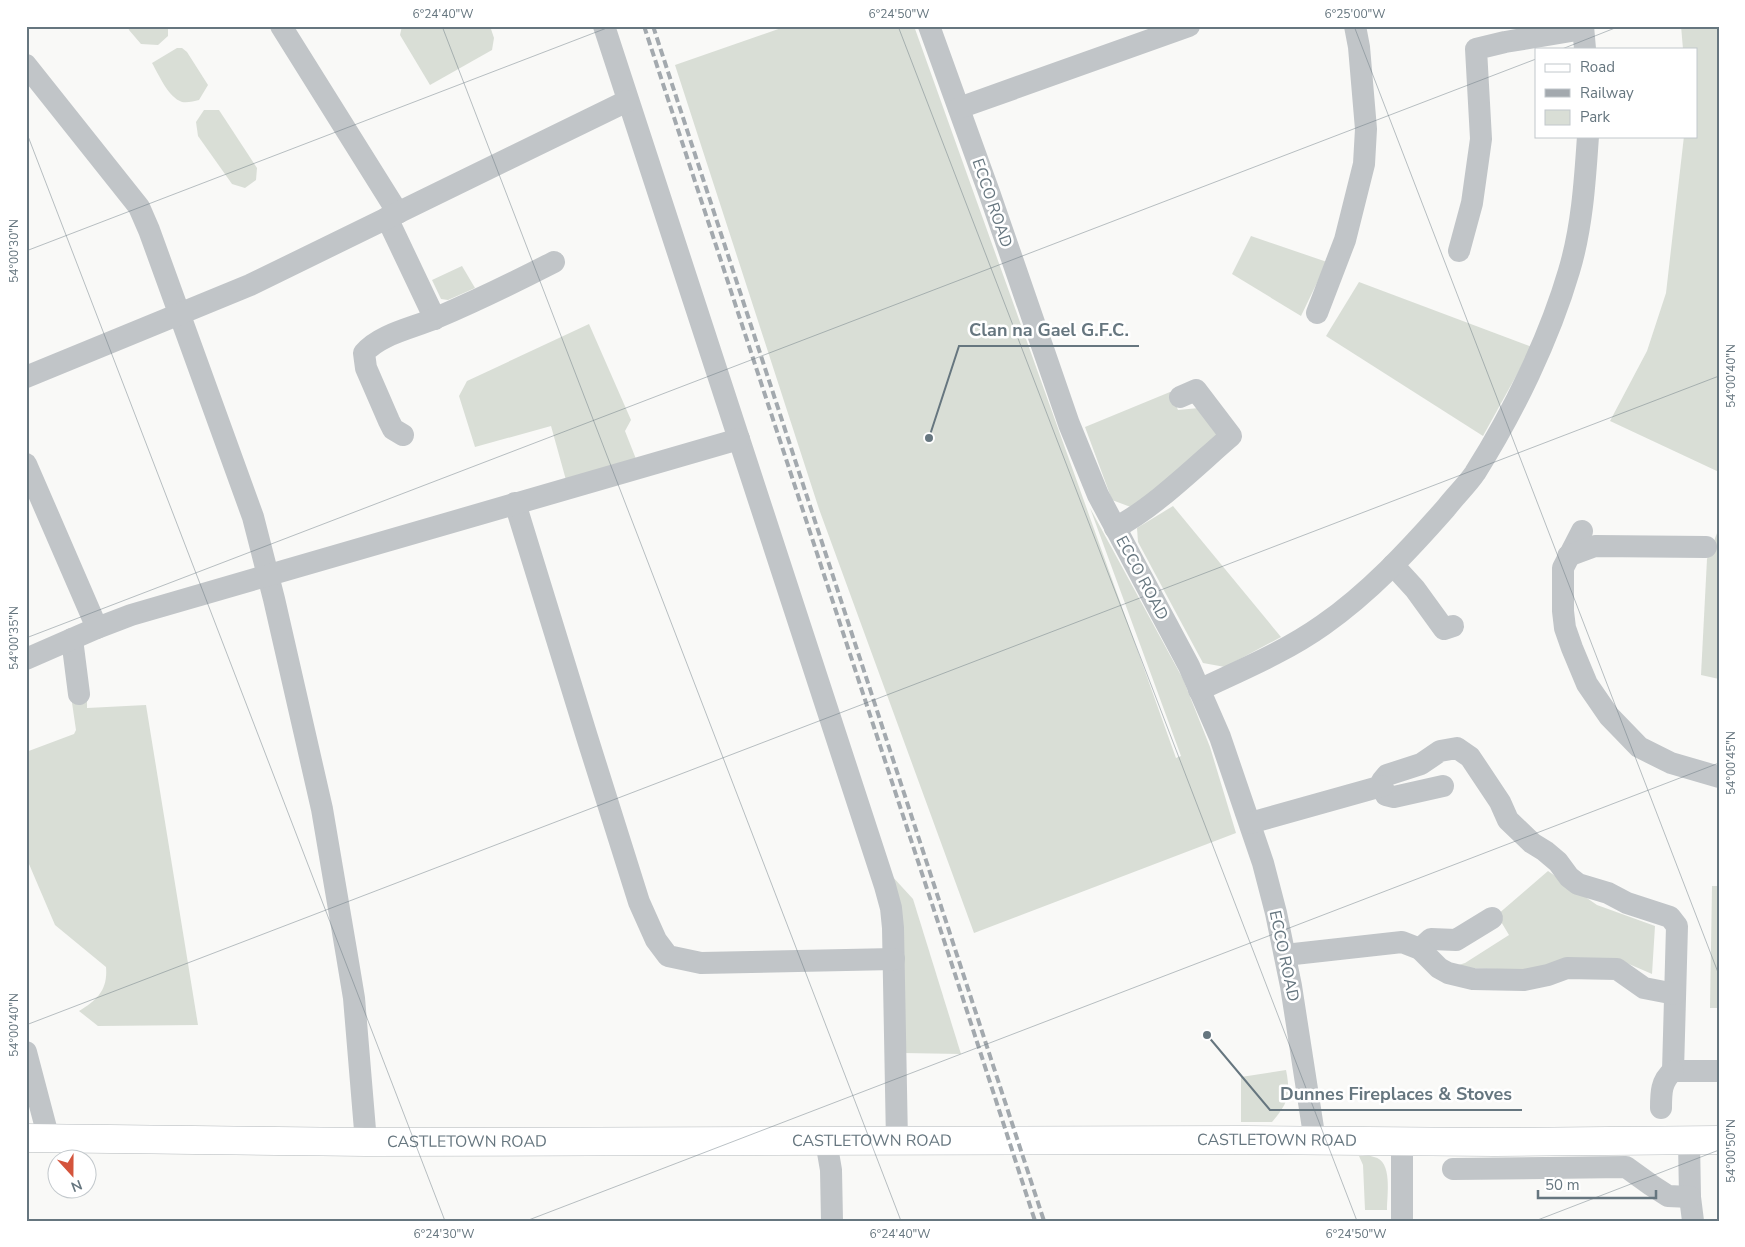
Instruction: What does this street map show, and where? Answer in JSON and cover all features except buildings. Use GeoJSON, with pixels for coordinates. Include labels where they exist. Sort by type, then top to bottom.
{"type":"FeatureCollection","features":[{"type":"Feature","properties":{"kind":"main road","name":"CASTLETOWN ROAD"},"geometry":{"type":"LineString","coordinates":[[36,1138],[366,1142],[1402,1142],[1719,1140]]}},
{"type":"Feature","properties":{"kind":"street"},"geometry":{"type":"LineString","coordinates":[[281,26],[392,216],[434,319]]}},
{"type":"Feature","properties":{"kind":"street"},"geometry":{"type":"LineString","coordinates":[[604,26],[885,886],[893,928],[897,1142]]}},
{"type":"Feature","properties":{"kind":"street","name":"ECCO ROAD"},"geometry":{"type":"LineString","coordinates":[[929,26],[1069,424],[1098,495],[1189,666],[1220,737],[1250,823],[1263,863],[1285,955],[1315,1141]]}},
{"type":"Feature","properties":{"kind":"street"},"geometry":{"type":"LineString","coordinates":[[959,108],[1189,26]]}},
{"type":"Feature","properties":{"kind":"street"},"geometry":{"type":"LineString","coordinates":[[1316,313],[1345,240],[1364,164],[1366,129],[1359,47],[1355,26]]}},
{"type":"Feature","properties":{"kind":"street"},"geometry":{"type":"LineString","coordinates":[[1459,251],[1472,202],[1481,139],[1476,50],[1505,42],[1584,35]]}},
{"type":"Feature","properties":{"kind":"street"},"geometry":{"type":"LineString","coordinates":[[26,65],[139,207],[253,517],[322,809],[354,998],[366,1142]]}},
{"type":"Feature","properties":{"kind":"street"},"geometry":{"type":"LineString","coordinates":[[26,377],[250,285],[627,101]]}},
{"type":"Feature","properties":{"kind":"street"},"geometry":{"type":"LineString","coordinates":[[1199,690],[1285,649],[1323,626],[1393,565],[1426,531],[1474,474],[1523,387],[1550,324],[1569,270],[1581,212],[1588,138]]}},
{"type":"Feature","properties":{"kind":"street"},"geometry":{"type":"LineString","coordinates":[[403,435],[394,429],[389,421],[366,368],[364,353],[369,346],[497,291],[554,262]]}},
{"type":"Feature","properties":{"kind":"street"},"geometry":{"type":"LineString","coordinates":[[1115,528],[1164,493],[1231,436],[1196,390],[1180,398]]}},
{"type":"Feature","properties":{"kind":"street"},"geometry":{"type":"LineString","coordinates":[[26,659],[97,628],[131,616],[515,503],[643,468],[740,438]]}},
{"type":"Feature","properties":{"kind":"street"},"geometry":{"type":"LineString","coordinates":[[26,464],[97,628]]}},
{"type":"Feature","properties":{"kind":"street"},"geometry":{"type":"LineString","coordinates":[[515,503],[639,902],[656,940],[668,956],[702,963],[894,959]]}},
{"type":"Feature","properties":{"kind":"street"},"geometry":{"type":"LineString","coordinates":[[1582,531],[1563,568],[1565,628],[1587,684],[1609,716],[1639,747],[1671,763],[1719,777]]}},
{"type":"Feature","properties":{"kind":"street"},"geometry":{"type":"LineString","coordinates":[[1568,556],[1595,546],[1706,547]]}},
{"type":"Feature","properties":{"kind":"street"},"geometry":{"type":"LineString","coordinates":[[1393,565],[1415,589],[1444,629],[1453,626]]}},
{"type":"Feature","properties":{"kind":"street"},"geometry":{"type":"LineString","coordinates":[[72,639],[79,694]]}},
{"type":"Feature","properties":{"kind":"street"},"geometry":{"type":"LineString","coordinates":[[1443,786],[1394,797],[1386,795],[1382,781],[1387,775],[1421,764],[1440,751],[1457,748],[1470,757],[1500,802],[1508,820],[1532,843],[1558,862],[1569,877],[1578,884],[1608,893],[1627,903],[1670,917],[1677,926],[1673,1071]]}},
{"type":"Feature","properties":{"kind":"street"},"geometry":{"type":"LineString","coordinates":[[1250,823],[1382,786]]}},
{"type":"Feature","properties":{"kind":"street"},"geometry":{"type":"LineString","coordinates":[[1420,950],[1431,939],[1456,940],[1492,918]]}},
{"type":"Feature","properties":{"kind":"street"},"geometry":{"type":"LineString","coordinates":[[1285,955],[1402,942],[1420,950],[1439,968],[1448,973],[1472,979],[1524,980],[1548,976],[1567,968],[1617,969],[1644,988],[1675,994]]}},
{"type":"Feature","properties":{"kind":"street"},"geometry":{"type":"LineString","coordinates":[[26,1052],[46,1128],[36,1138]]}},
{"type":"Feature","properties":{"kind":"street"},"geometry":{"type":"LineString","coordinates":[[1661,1108],[1662,1086],[1665,1078],[1673,1071],[1719,1071]]}},
{"type":"Feature","properties":{"kind":"street"},"geometry":{"type":"LineString","coordinates":[[826,1141],[831,1170],[832,1221]]}},
{"type":"Feature","properties":{"kind":"street"},"geometry":{"type":"LineString","coordinates":[[1689,1141],[1690,1197],[1693,1221]]}},
{"type":"Feature","properties":{"kind":"street"},"geometry":{"type":"LineString","coordinates":[[1402,1142],[1402,1221]]}},
{"type":"Feature","properties":{"kind":"street"},"geometry":{"type":"LineString","coordinates":[[1453,1169],[1626,1167],[1668,1196],[1690,1197]]}},
{"type":"Feature","properties":{"kind":"green space"},"geometry":{"type":"Polygon","coordinates":[[[128,26],[168,26],[168,36],[158,45],[141,44],[129,30],[128,26]]]}},
{"type":"Feature","properties":{"kind":"green space"},"geometry":{"type":"Polygon","coordinates":[[[402,26],[490,26],[494,38],[492,50],[430,85],[400,35],[402,26]]]}},
{"type":"Feature","properties":{"kind":"green space"},"geometry":{"type":"Polygon","coordinates":[[[787,26],[914,26],[1176,758],[1181,756],[1090,508],[1183,679],[1210,747],[1236,833],[974,933],[819,509],[675,65],[787,26]]]}},
{"type":"Feature","properties":{"kind":"green space"},"geometry":{"type":"Polygon","coordinates":[[[1681,26],[1719,26],[1719,472],[1610,421],[1647,351],[1666,293],[1684,138],[1698,138],[1698,48],[1683,48],[1681,26]]]}},
{"type":"Feature","properties":{"kind":"green space"},"geometry":{"type":"Polygon","coordinates":[[[177,48],[182,48],[187,52],[208,85],[199,100],[182,102],[177,99],[164,85],[152,63],[177,48]]]}},
{"type":"Feature","properties":{"kind":"green space"},"geometry":{"type":"Polygon","coordinates":[[[204,110],[219,110],[257,168],[256,180],[245,188],[232,184],[198,136],[196,122],[204,110]]]}},
{"type":"Feature","properties":{"kind":"green space"},"geometry":{"type":"Polygon","coordinates":[[[1251,236],[1327,262],[1301,316],[1232,274],[1251,236]]]}},
{"type":"Feature","properties":{"kind":"green space"},"geometry":{"type":"Polygon","coordinates":[[[462,266],[475,288],[448,300],[441,299],[432,280],[462,266]]]}},
{"type":"Feature","properties":{"kind":"green space"},"geometry":{"type":"Polygon","coordinates":[[[1359,282],[1532,347],[1483,436],[1326,336],[1359,282]]]}},
{"type":"Feature","properties":{"kind":"green space"},"geometry":{"type":"Polygon","coordinates":[[[589,324],[631,420],[625,431],[636,459],[566,480],[551,426],[475,447],[459,396],[467,381],[589,324]]]}},
{"type":"Feature","properties":{"kind":"green space"},"geometry":{"type":"Polygon","coordinates":[[[1170,392],[1178,410],[1199,408],[1217,432],[1215,440],[1136,509],[1112,500],[1085,427],[1170,392]]]}},
{"type":"Feature","properties":{"kind":"green space"},"geometry":{"type":"Polygon","coordinates":[[[1173,506],[1281,637],[1225,667],[1203,663],[1138,542],[1137,528],[1173,506]]]}},
{"type":"Feature","properties":{"kind":"green space"},"geometry":{"type":"Polygon","coordinates":[[[1719,528],[1719,679],[1701,675],[1707,559],[1719,528]]]}},
{"type":"Feature","properties":{"kind":"green space"},"geometry":{"type":"Polygon","coordinates":[[[87,692],[87,708],[146,705],[198,1025],[98,1026],[79,1011],[100,994],[105,982],[106,967],[55,925],[26,857],[26,752],[74,734],[76,730],[71,696],[87,692]]]}},
{"type":"Feature","properties":{"kind":"green space"},"geometry":{"type":"Polygon","coordinates":[[[1548,871],[1597,905],[1655,926],[1652,974],[1622,961],[1540,971],[1452,967],[1465,963],[1509,935],[1497,915],[1548,871]]]}},
{"type":"Feature","properties":{"kind":"green space"},"geometry":{"type":"Polygon","coordinates":[[[891,875],[913,899],[961,1054],[903,1053],[891,875]]]}},
{"type":"Feature","properties":{"kind":"green space"},"geometry":{"type":"Polygon","coordinates":[[[1712,886],[1719,886],[1719,1008],[1710,1008],[1712,886]]]}},
{"type":"Feature","properties":{"kind":"green space"},"geometry":{"type":"Polygon","coordinates":[[[1286,1070],[1287,1098],[1282,1109],[1272,1122],[1241,1122],[1241,1077],[1286,1070]]]}},
{"type":"Feature","properties":{"kind":"green space"},"geometry":{"type":"Polygon","coordinates":[[[1359,1156],[1372,1156],[1380,1160],[1384,1165],[1388,1179],[1387,1210],[1365,1210],[1363,1165],[1359,1156]]]}},
{"type":"Feature","properties":{"kind":"railway"},"geometry":{"type":"LineString","coordinates":[[644,26],[1035,1221]]}},
{"type":"Feature","properties":{"kind":"railway"},"geometry":{"type":"LineString","coordinates":[[653,26],[1044,1221]]}},
{"type":"Feature","properties":{"kind":"place","name":"Clan na Gael G.F.C."},"geometry":{"type":"Point","coordinates":[929,438]}},
{"type":"Feature","properties":{"kind":"place","name":"Dunnes Fireplaces & Stoves"},"geometry":{"type":"Point","coordinates":[1207,1035]}}]}
